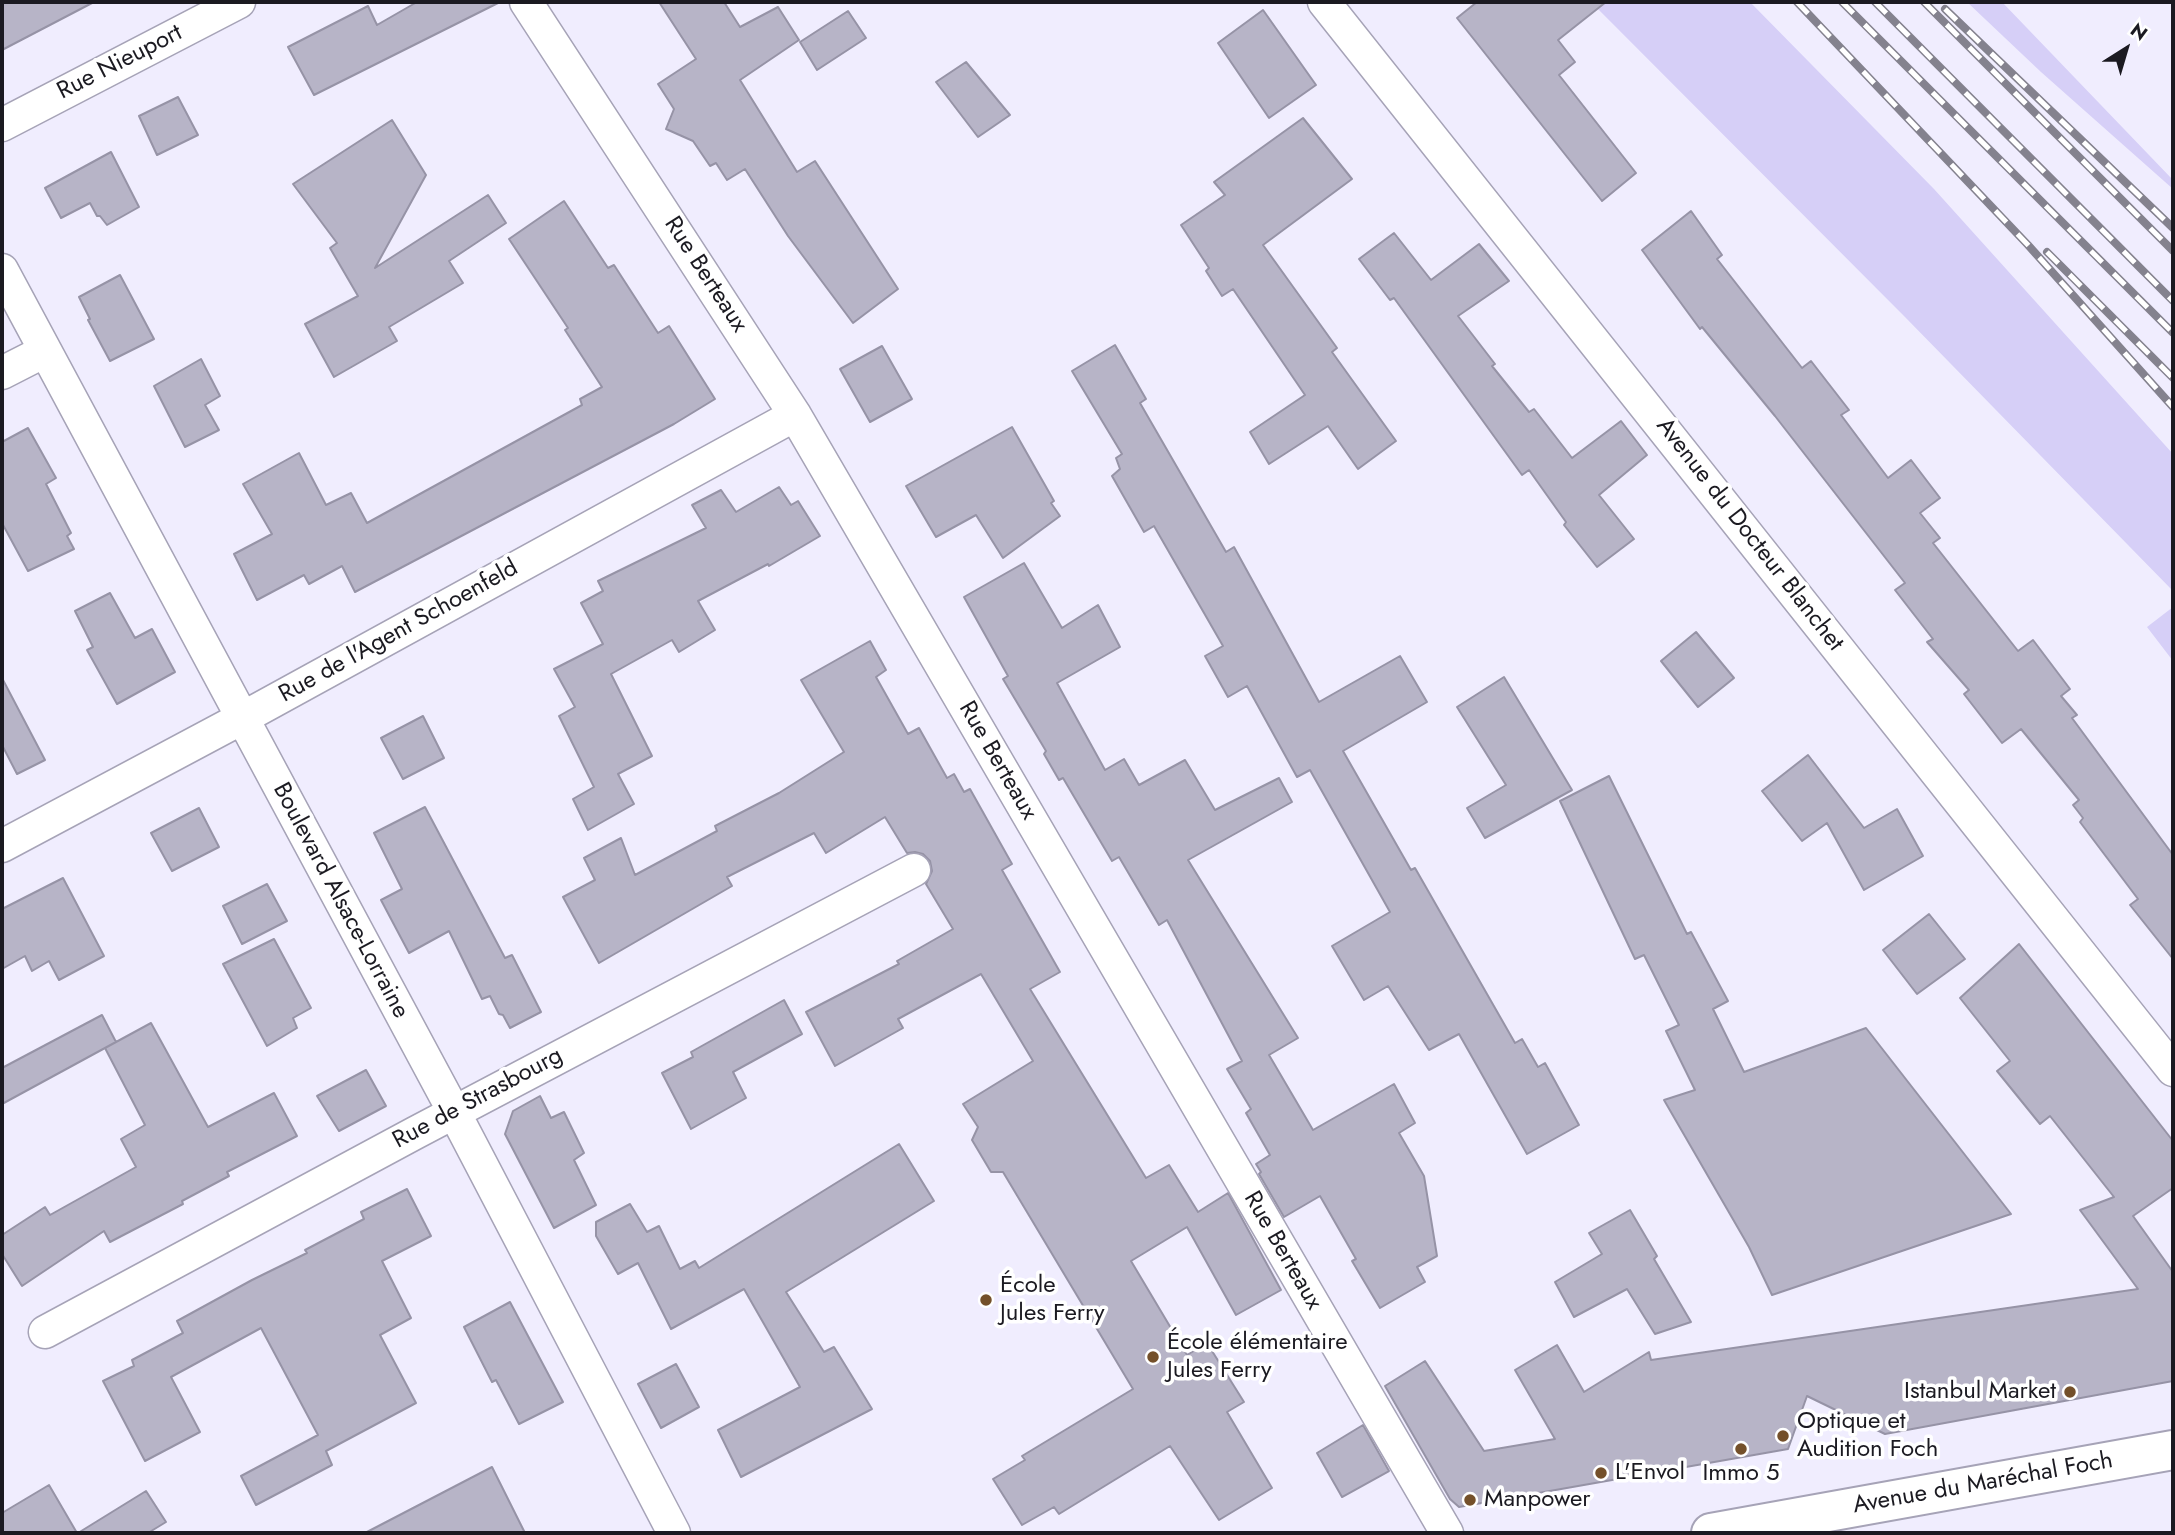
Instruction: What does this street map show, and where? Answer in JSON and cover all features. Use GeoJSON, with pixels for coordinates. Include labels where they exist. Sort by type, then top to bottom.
{"type":"FeatureCollection","features":[{"type":"Feature","properties":{"kind":"street","name":"Rue Nieuport"},"geometry":{"type":"LineString","coordinates":[[2,125],[239,2]]}},
{"type":"Feature","properties":{"kind":"street","name":"Rue Berteaux"},"geometry":{"type":"LineString","coordinates":[[526,2],[795,415],[1447,1533]]}},
{"type":"Feature","properties":{"kind":"street","name":"Avenue du Docteur Blanchet"},"geometry":{"type":"LineString","coordinates":[[1324,2],[2173,1070]]}},
{"type":"Feature","properties":{"kind":"street","name":"Boulevard Alsace-Lorraine"},"geometry":{"type":"LineString","coordinates":[[2,270],[454,1112],[674,1533]]}},
{"type":"Feature","properties":{"kind":"street"},"geometry":{"type":"LineString","coordinates":[[2,373],[45,351]]}},
{"type":"Feature","properties":{"kind":"street","name":"Rue de l'Agent Schoenfeld"},"geometry":{"type":"LineString","coordinates":[[2,846],[795,415]]}},
{"type":"Feature","properties":{"kind":"street","name":"Rue de Strasbourg"},"geometry":{"type":"LineString","coordinates":[[45,1332],[454,1112],[914,870]]}},
{"type":"Feature","properties":{"kind":"street","name":"Avenue du Maréchal Foch"},"geometry":{"type":"LineString","coordinates":[[1731,1531],[2173,1450]]}},
{"type":"Feature","properties":{"kind":"shaded area"},"geometry":{"type":"Polygon","coordinates":[[[1591,2],[1750,2],[1934,189],[2173,454],[2173,591],[1905,317],[1591,2]]]}},
{"type":"Feature","properties":{"kind":"shaded area"},"geometry":{"type":"Polygon","coordinates":[[[1967,2],[2002,2],[2173,180],[2173,189],[2041,72],[1967,2]]]}},
{"type":"Feature","properties":{"kind":"shaded area"},"geometry":{"type":"Polygon","coordinates":[[[2173,607],[2173,661],[2147,627],[2173,607]]]}},
{"type":"Feature","properties":{"kind":"building"},"geometry":{"type":"Polygon","coordinates":[[[2,2],[94,2],[2,50],[2,2]]]}},
{"type":"Feature","properties":{"kind":"building"},"geometry":{"type":"Polygon","coordinates":[[[417,2],[500,2],[314,95],[288,47],[368,6],[377,25],[417,2]]]}},
{"type":"Feature","properties":{"kind":"building"},"geometry":{"type":"Polygon","coordinates":[[[659,2],[724,2],[740,27],[778,7],[799,40],[740,80],[797,172],[815,161],[898,289],[853,323],[788,236],[745,169],[727,180],[716,163],[710,166],[693,141],[666,129],[674,109],[658,84],[696,59],[659,2]]]}},
{"type":"Feature","properties":{"kind":"building"},"geometry":{"type":"Polygon","coordinates":[[[1477,2],[1606,2],[1558,40],[1575,62],[1559,75],[1636,173],[1602,201],[1457,18],[1477,2]]]}},
{"type":"Feature","properties":{"kind":"building"},"geometry":{"type":"Polygon","coordinates":[[[1263,10],[1316,85],[1269,118],[1218,43],[1263,10]]]}},
{"type":"Feature","properties":{"kind":"building"},"geometry":{"type":"Polygon","coordinates":[[[848,11],[866,38],[817,70],[800,42],[848,11]]]}},
{"type":"Feature","properties":{"kind":"building"},"geometry":{"type":"Polygon","coordinates":[[[966,62],[1010,115],[978,137],[936,82],[966,62]]]}},
{"type":"Feature","properties":{"kind":"building"},"geometry":{"type":"Polygon","coordinates":[[[178,97],[198,135],[157,155],[139,116],[178,97]]]}},
{"type":"Feature","properties":{"kind":"building"},"geometry":{"type":"Polygon","coordinates":[[[1303,118],[1352,179],[1263,245],[1337,348],[1332,352],[1396,441],[1358,469],[1328,426],[1269,464],[1250,432],[1305,395],[1233,289],[1222,296],[1206,271],[1209,268],[1181,225],[1225,195],[1214,182],[1303,118]]]}},
{"type":"Feature","properties":{"kind":"building"},"geometry":{"type":"Polygon","coordinates":[[[392,120],[426,175],[375,268],[488,195],[506,223],[449,261],[463,283],[389,327],[397,341],[334,377],[305,324],[358,296],[330,248],[337,243],[293,184],[392,120]]]}},
{"type":"Feature","properties":{"kind":"building"},"geometry":{"type":"Polygon","coordinates":[[[111,152],[139,207],[107,225],[97,216],[90,203],[61,218],[45,188],[111,152]]]}},
{"type":"Feature","properties":{"kind":"building"},"geometry":{"type":"Polygon","coordinates":[[[564,201],[608,268],[614,265],[658,333],[669,326],[715,399],[674,424],[355,592],[342,566],[309,584],[304,575],[257,600],[234,554],[272,534],[243,484],[299,453],[326,505],[351,493],[367,523],[582,405],[580,399],[602,387],[565,330],[568,328],[509,239],[564,201]]]}},
{"type":"Feature","properties":{"kind":"building"},"geometry":{"type":"Polygon","coordinates":[[[1691,211],[1722,255],[1717,259],[1802,368],[1811,361],[1849,410],[1841,415],[1888,478],[1911,460],[1940,498],[1920,513],[1940,538],[1933,543],[2018,651],[2033,640],[2070,689],[2061,696],[2077,715],[2072,718],[2173,855],[2173,959],[2130,905],[2138,899],[2080,822],[2083,818],[2073,805],[2079,800],[2021,729],[2002,743],[1964,694],[1969,690],[1927,642],[1933,639],[1895,590],[1905,583],[1775,416],[1702,327],[1700,329],[1642,250],[1691,211]]]}},
{"type":"Feature","properties":{"kind":"building"},"geometry":{"type":"Polygon","coordinates":[[[1394,233],[1431,280],[1479,244],[1509,281],[1458,316],[1495,364],[1492,366],[1529,412],[1534,409],[1572,458],[1621,421],[1647,455],[1599,495],[1634,539],[1597,567],[1564,525],[1566,522],[1529,470],[1522,475],[1394,298],[1390,300],[1359,259],[1394,233]]]}},
{"type":"Feature","properties":{"kind":"building"},"geometry":{"type":"Polygon","coordinates":[[[120,275],[154,339],[110,361],[79,297],[120,275]]]}},
{"type":"Feature","properties":{"kind":"building"},"geometry":{"type":"Polygon","coordinates":[[[1115,345],[1146,399],[1140,403],[1226,552],[1234,547],[1319,702],[1400,656],[1427,702],[1343,751],[1411,870],[1415,868],[1515,1043],[1522,1039],[1538,1067],[1545,1063],[1579,1125],[1527,1154],[1459,1034],[1429,1050],[1388,986],[1364,1000],[1332,946],[1390,912],[1310,770],[1297,777],[1247,686],[1228,697],[1205,656],[1223,646],[1154,526],[1144,532],[1112,476],[1120,469],[1116,458],[1122,454],[1072,371],[1115,345]]]}},
{"type":"Feature","properties":{"kind":"building"},"geometry":{"type":"Polygon","coordinates":[[[882,346],[912,399],[870,422],[840,369],[882,346]]]}},
{"type":"Feature","properties":{"kind":"building"},"geometry":{"type":"Polygon","coordinates":[[[201,359],[220,396],[205,405],[219,430],[185,447],[154,386],[201,359]]]}},
{"type":"Feature","properties":{"kind":"building"},"geometry":{"type":"Polygon","coordinates":[[[1012,427],[1060,516],[1003,558],[976,515],[936,537],[906,486],[1012,427]]]}},
{"type":"Feature","properties":{"kind":"building"},"geometry":{"type":"Polygon","coordinates":[[[28,428],[56,478],[46,484],[71,533],[67,536],[74,549],[28,571],[2,523],[2,442],[28,428]]]}},
{"type":"Feature","properties":{"kind":"building"},"geometry":{"type":"Polygon","coordinates":[[[779,487],[791,505],[798,501],[820,536],[769,566],[768,564],[698,601],[715,630],[679,652],[672,640],[611,674],[652,756],[618,774],[634,804],[588,830],[573,799],[594,787],[559,716],[575,707],[554,669],[603,644],[581,603],[603,591],[598,581],[706,528],[692,505],[721,490],[736,512],[779,487]]]}},
{"type":"Feature","properties":{"kind":"building"},"geometry":{"type":"Polygon","coordinates":[[[1024,563],[1062,628],[1098,605],[1120,647],[1057,683],[1105,770],[1124,759],[1139,785],[1185,760],[1215,810],[1279,778],[1292,802],[1188,860],[1298,1038],[1269,1055],[1313,1130],[1394,1084],[1415,1123],[1399,1133],[1424,1176],[1437,1256],[1417,1267],[1425,1282],[1380,1308],[1352,1261],[1356,1259],[1320,1196],[1284,1217],[1256,1164],[1270,1155],[1246,1113],[1251,1109],[1227,1069],[1242,1061],[1167,920],[1159,925],[1119,857],[1112,861],[1063,778],[1059,780],[1044,754],[1046,751],[1003,679],[1008,676],[964,597],[1024,563]]]}},
{"type":"Feature","properties":{"kind":"building"},"geometry":{"type":"Polygon","coordinates":[[[110,593],[135,638],[152,629],[175,672],[117,704],[87,650],[93,647],[75,611],[110,593]]]}},
{"type":"Feature","properties":{"kind":"building"},"geometry":{"type":"Polygon","coordinates":[[[1696,632],[1734,678],[1698,707],[1661,661],[1696,632]]]}},
{"type":"Feature","properties":{"kind":"building"},"geometry":{"type":"Polygon","coordinates":[[[870,641],[886,670],[876,677],[908,734],[919,728],[947,778],[954,774],[964,792],[970,789],[1012,864],[1002,870],[1060,972],[1030,989],[1146,1178],[1169,1165],[1198,1212],[1228,1193],[1281,1290],[1236,1315],[1187,1227],[1131,1261],[1187,1355],[1207,1343],[1244,1402],[1227,1412],[1272,1488],[1219,1520],[1170,1446],[1059,1514],[1054,1507],[1022,1525],[993,1479],[1025,1460],[1022,1456],[1133,1389],[1003,1172],[991,1172],[972,1140],[978,1127],[963,1104],[1033,1061],[981,974],[898,1019],[903,1028],[835,1066],[806,1012],[899,964],[897,961],[953,929],[926,884],[932,871],[930,861],[923,854],[907,853],[885,817],[826,853],[814,833],[727,877],[732,886],[599,963],[563,897],[595,880],[584,858],[621,838],[635,875],[717,831],[715,826],[779,793],[844,752],[801,680],[870,641]]]}},
{"type":"Feature","properties":{"kind":"building"},"geometry":{"type":"Polygon","coordinates":[[[1504,677],[1572,790],[1485,838],[1467,808],[1506,785],[1457,707],[1504,677]]]}},
{"type":"Feature","properties":{"kind":"building"},"geometry":{"type":"Polygon","coordinates":[[[2,678],[45,760],[17,774],[2,745],[2,678]]]}},
{"type":"Feature","properties":{"kind":"building"},"geometry":{"type":"Polygon","coordinates":[[[423,716],[444,758],[403,779],[381,738],[423,716]]]}},
{"type":"Feature","properties":{"kind":"building"},"geometry":{"type":"Polygon","coordinates":[[[1808,755],[1864,828],[1897,809],[1923,856],[1864,890],[1827,823],[1802,841],[1762,791],[1808,755]]]}},
{"type":"Feature","properties":{"kind":"building"},"geometry":{"type":"Polygon","coordinates":[[[1609,776],[1687,934],[1691,932],[1728,1001],[1713,1009],[1744,1072],[1866,1028],[2011,1214],[1772,1295],[1749,1247],[1664,1100],[1695,1090],[1666,1031],[1679,1025],[1644,955],[1635,959],[1560,801],[1609,776]]]}},
{"type":"Feature","properties":{"kind":"building"},"geometry":{"type":"Polygon","coordinates":[[[425,807],[505,958],[512,955],[541,1012],[510,1028],[490,996],[482,999],[449,931],[409,953],[381,900],[402,889],[374,833],[425,807]]]}},
{"type":"Feature","properties":{"kind":"building"},"geometry":{"type":"Polygon","coordinates":[[[199,808],[219,847],[172,871],[151,833],[199,808]]]}},
{"type":"Feature","properties":{"kind":"building"},"geometry":{"type":"Polygon","coordinates":[[[63,878],[104,956],[59,980],[49,961],[32,971],[25,956],[2,969],[2,909],[63,878]]]}},
{"type":"Feature","properties":{"kind":"building"},"geometry":{"type":"Polygon","coordinates":[[[267,884],[287,921],[242,944],[223,906],[267,884]]]}},
{"type":"Feature","properties":{"kind":"building"},"geometry":{"type":"Polygon","coordinates":[[[1929,914],[1965,959],[1917,994],[1883,950],[1929,914]]]}},
{"type":"Feature","properties":{"kind":"building"},"geometry":{"type":"Polygon","coordinates":[[[274,939],[311,1008],[293,1018],[297,1028],[267,1046],[223,964],[274,939]]]}},
{"type":"Feature","properties":{"kind":"building"},"geometry":{"type":"Polygon","coordinates":[[[2019,944],[2173,1141],[2173,1188],[2133,1216],[2173,1272],[2173,1381],[1885,1434],[1807,1396],[1788,1449],[1459,1507],[1450,1499],[1385,1386],[1425,1361],[1484,1451],[1555,1439],[1515,1370],[1557,1345],[1584,1392],[1649,1352],[1651,1360],[2138,1289],[2080,1210],[2114,1197],[2050,1116],[2040,1124],[1997,1071],[2010,1061],[1960,998],[2019,944]]]}},
{"type":"Feature","properties":{"kind":"building"},"geometry":{"type":"Polygon","coordinates":[[[784,1000],[802,1034],[733,1072],[746,1098],[691,1129],[662,1073],[693,1057],[691,1052],[784,1000]]]}},
{"type":"Feature","properties":{"kind":"building"},"geometry":{"type":"Polygon","coordinates":[[[102,1015],[116,1042],[2,1104],[2,1068],[102,1015]]]}},
{"type":"Feature","properties":{"kind":"building"},"geometry":{"type":"Polygon","coordinates":[[[151,1023],[208,1127],[274,1093],[297,1136],[227,1172],[229,1176],[182,1201],[183,1204],[110,1242],[104,1231],[22,1286],[2,1254],[2,1235],[45,1207],[50,1215],[136,1167],[121,1139],[145,1125],[105,1048],[151,1023]]]}},
{"type":"Feature","properties":{"kind":"building"},"geometry":{"type":"Polygon","coordinates":[[[366,1070],[386,1106],[339,1131],[317,1096],[366,1070]]]}},
{"type":"Feature","properties":{"kind":"building"},"geometry":{"type":"Polygon","coordinates":[[[540,1096],[551,1118],[564,1112],[584,1153],[574,1160],[596,1205],[554,1228],[505,1134],[513,1111],[540,1096]]]}},
{"type":"Feature","properties":{"kind":"building"},"geometry":{"type":"Polygon","coordinates":[[[899,1144],[934,1201],[786,1292],[824,1352],[834,1347],[872,1409],[741,1477],[718,1430],[800,1387],[744,1289],[671,1329],[638,1263],[618,1274],[596,1236],[596,1222],[630,1204],[647,1232],[659,1226],[680,1269],[695,1261],[699,1268],[899,1144]]]}},
{"type":"Feature","properties":{"kind":"building"},"geometry":{"type":"Polygon","coordinates":[[[407,1189],[431,1236],[382,1261],[411,1318],[380,1335],[416,1403],[326,1451],[332,1465],[256,1505],[241,1476],[318,1435],[261,1328],[171,1377],[200,1432],[145,1461],[103,1381],[134,1366],[132,1360],[183,1333],[177,1321],[307,1253],[305,1250],[364,1219],[361,1212],[407,1189]]]}},
{"type":"Feature","properties":{"kind":"building"},"geometry":{"type":"Polygon","coordinates":[[[1630,1210],[1657,1256],[1654,1259],[1691,1322],[1655,1334],[1627,1289],[1574,1317],[1555,1282],[1602,1254],[1589,1233],[1630,1210]]]}},
{"type":"Feature","properties":{"kind":"building"},"geometry":{"type":"Polygon","coordinates":[[[510,1302],[563,1402],[519,1424],[496,1380],[492,1382],[464,1327],[510,1302]]]}},
{"type":"Feature","properties":{"kind":"building"},"geometry":{"type":"Polygon","coordinates":[[[676,1364],[699,1407],[661,1428],[638,1384],[676,1364]]]}},
{"type":"Feature","properties":{"kind":"building"},"geometry":{"type":"Polygon","coordinates":[[[1363,1425],[1389,1471],[1342,1497],[1317,1453],[1363,1425]]]}},
{"type":"Feature","properties":{"kind":"building"},"geometry":{"type":"Polygon","coordinates":[[[492,1467],[525,1533],[365,1533],[492,1467]]]}},
{"type":"Feature","properties":{"kind":"building"},"geometry":{"type":"Polygon","coordinates":[[[49,1485],[77,1533],[2,1533],[2,1513],[49,1485]]]}},
{"type":"Feature","properties":{"kind":"building"},"geometry":{"type":"Polygon","coordinates":[[[146,1491],[166,1522],[148,1533],[78,1533],[146,1491]]]}},
{"type":"Feature","properties":{"kind":"railway"},"geometry":{"type":"LineString","coordinates":[[1797,2],[2028,245],[2173,407]]}},
{"type":"Feature","properties":{"kind":"railway"},"geometry":{"type":"LineString","coordinates":[[1842,2],[2173,333]]}},
{"type":"Feature","properties":{"kind":"railway"},"geometry":{"type":"LineString","coordinates":[[1875,2],[2173,301]]}},
{"type":"Feature","properties":{"kind":"railway"},"geometry":{"type":"LineString","coordinates":[[1924,2],[2173,251]]}},
{"type":"Feature","properties":{"kind":"railway"},"geometry":{"type":"LineString","coordinates":[[1945,9],[2173,228]]}},
{"type":"Feature","properties":{"kind":"railway"},"geometry":{"type":"LineString","coordinates":[[2047,252],[2173,378]]}},
{"type":"Feature","properties":{"kind":"place","name":"École Jules Ferry"},"geometry":{"type":"Point","coordinates":[986,1300]}},
{"type":"Feature","properties":{"kind":"place","name":"École élémentaire Jules Ferry"},"geometry":{"type":"Point","coordinates":[1153,1357]}},
{"type":"Feature","properties":{"kind":"place","name":"Istanbul Market"},"geometry":{"type":"Point","coordinates":[2070,1392]}},
{"type":"Feature","properties":{"kind":"place","name":"Optique et Audition Foch"},"geometry":{"type":"Point","coordinates":[1783,1436]}},
{"type":"Feature","properties":{"kind":"place","name":"Immo 5"},"geometry":{"type":"Point","coordinates":[1741,1449]}},
{"type":"Feature","properties":{"kind":"place","name":"L'Envol"},"geometry":{"type":"Point","coordinates":[1601,1473]}},
{"type":"Feature","properties":{"kind":"place","name":"Manpower"},"geometry":{"type":"Point","coordinates":[1470,1500]}}]}
